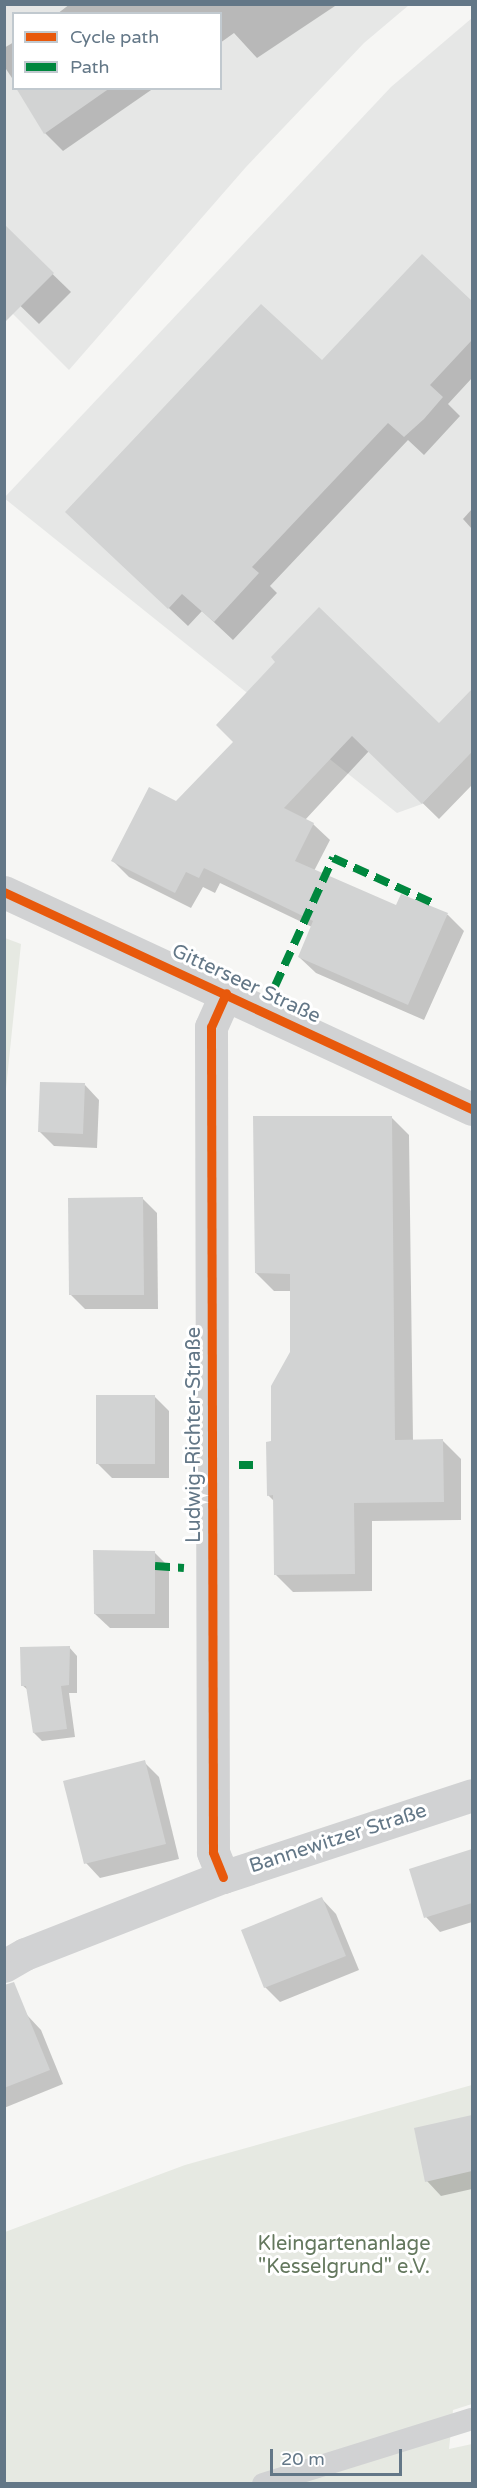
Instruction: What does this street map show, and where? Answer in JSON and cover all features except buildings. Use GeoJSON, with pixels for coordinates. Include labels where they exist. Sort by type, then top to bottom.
{"type":"FeatureCollection","features":[{"type":"Feature","properties":{"kind":"street","name":"Gitterseer Straße"},"geometry":{"type":"LineString","coordinates":[[4,892],[472,1109]]}},
{"type":"Feature","properties":{"kind":"street","name":"Ludwig-Richter-Straße"},"geometry":{"type":"LineString","coordinates":[[223,1877],[213,1852],[211,1027],[225,993]]}},
{"type":"Feature","properties":{"kind":"street","name":"Bannewitzer Straße"},"geometry":{"type":"LineString","coordinates":[[4,1966],[26,1954],[223,1877],[472,1795]]}},
{"type":"Feature","properties":{"kind":"lane"},"geometry":{"type":"LineString","coordinates":[[263,2484],[472,2419]]}},
{"type":"Feature","properties":{"kind":"shaded area"},"geometry":{"type":"Polygon","coordinates":[[[4,5],[409,5],[364,43],[246,167],[69,370],[5,306],[4,5]]]}},
{"type":"Feature","properties":{"kind":"shaded area"},"geometry":{"type":"Polygon","coordinates":[[[472,18],[472,752],[422,804],[397,813],[4,498],[391,87],[472,18]]]}},
{"type":"Feature","properties":{"kind":"green space"},"geometry":{"type":"Polygon","coordinates":[[[5,938],[21,944],[4,1098],[5,938]]]}},
{"type":"Feature","properties":{"kind":"green space","name":"Kleingartenanlage \"Kesselgrund\" e.V."},"geometry":{"type":"Polygon","coordinates":[[[472,2085],[472,2404],[453,2410],[449,2449],[472,2444],[472,2483],[5,2484],[5,2232],[185,2165],[472,2085]]]}},
{"type":"Feature","properties":{"kind":"marked path"},"geometry":{"type":"LineString","coordinates":[[275,986],[333,858],[437,905]]}},
{"type":"Feature","properties":{"kind":"marked path"},"geometry":{"type":"LineString","coordinates":[[239,1465],[253,1465]]}},
{"type":"Feature","properties":{"kind":"marked path"},"geometry":{"type":"LineString","coordinates":[[155,1566],[184,1568]]}},
{"type":"Feature","properties":{"kind":"cycle path"},"geometry":{"type":"LineString","coordinates":[[4,892],[472,1109]]}},
{"type":"Feature","properties":{"kind":"cycle path"},"geometry":{"type":"LineString","coordinates":[[223,1877],[213,1852],[211,1027],[226,993]]}}]}
